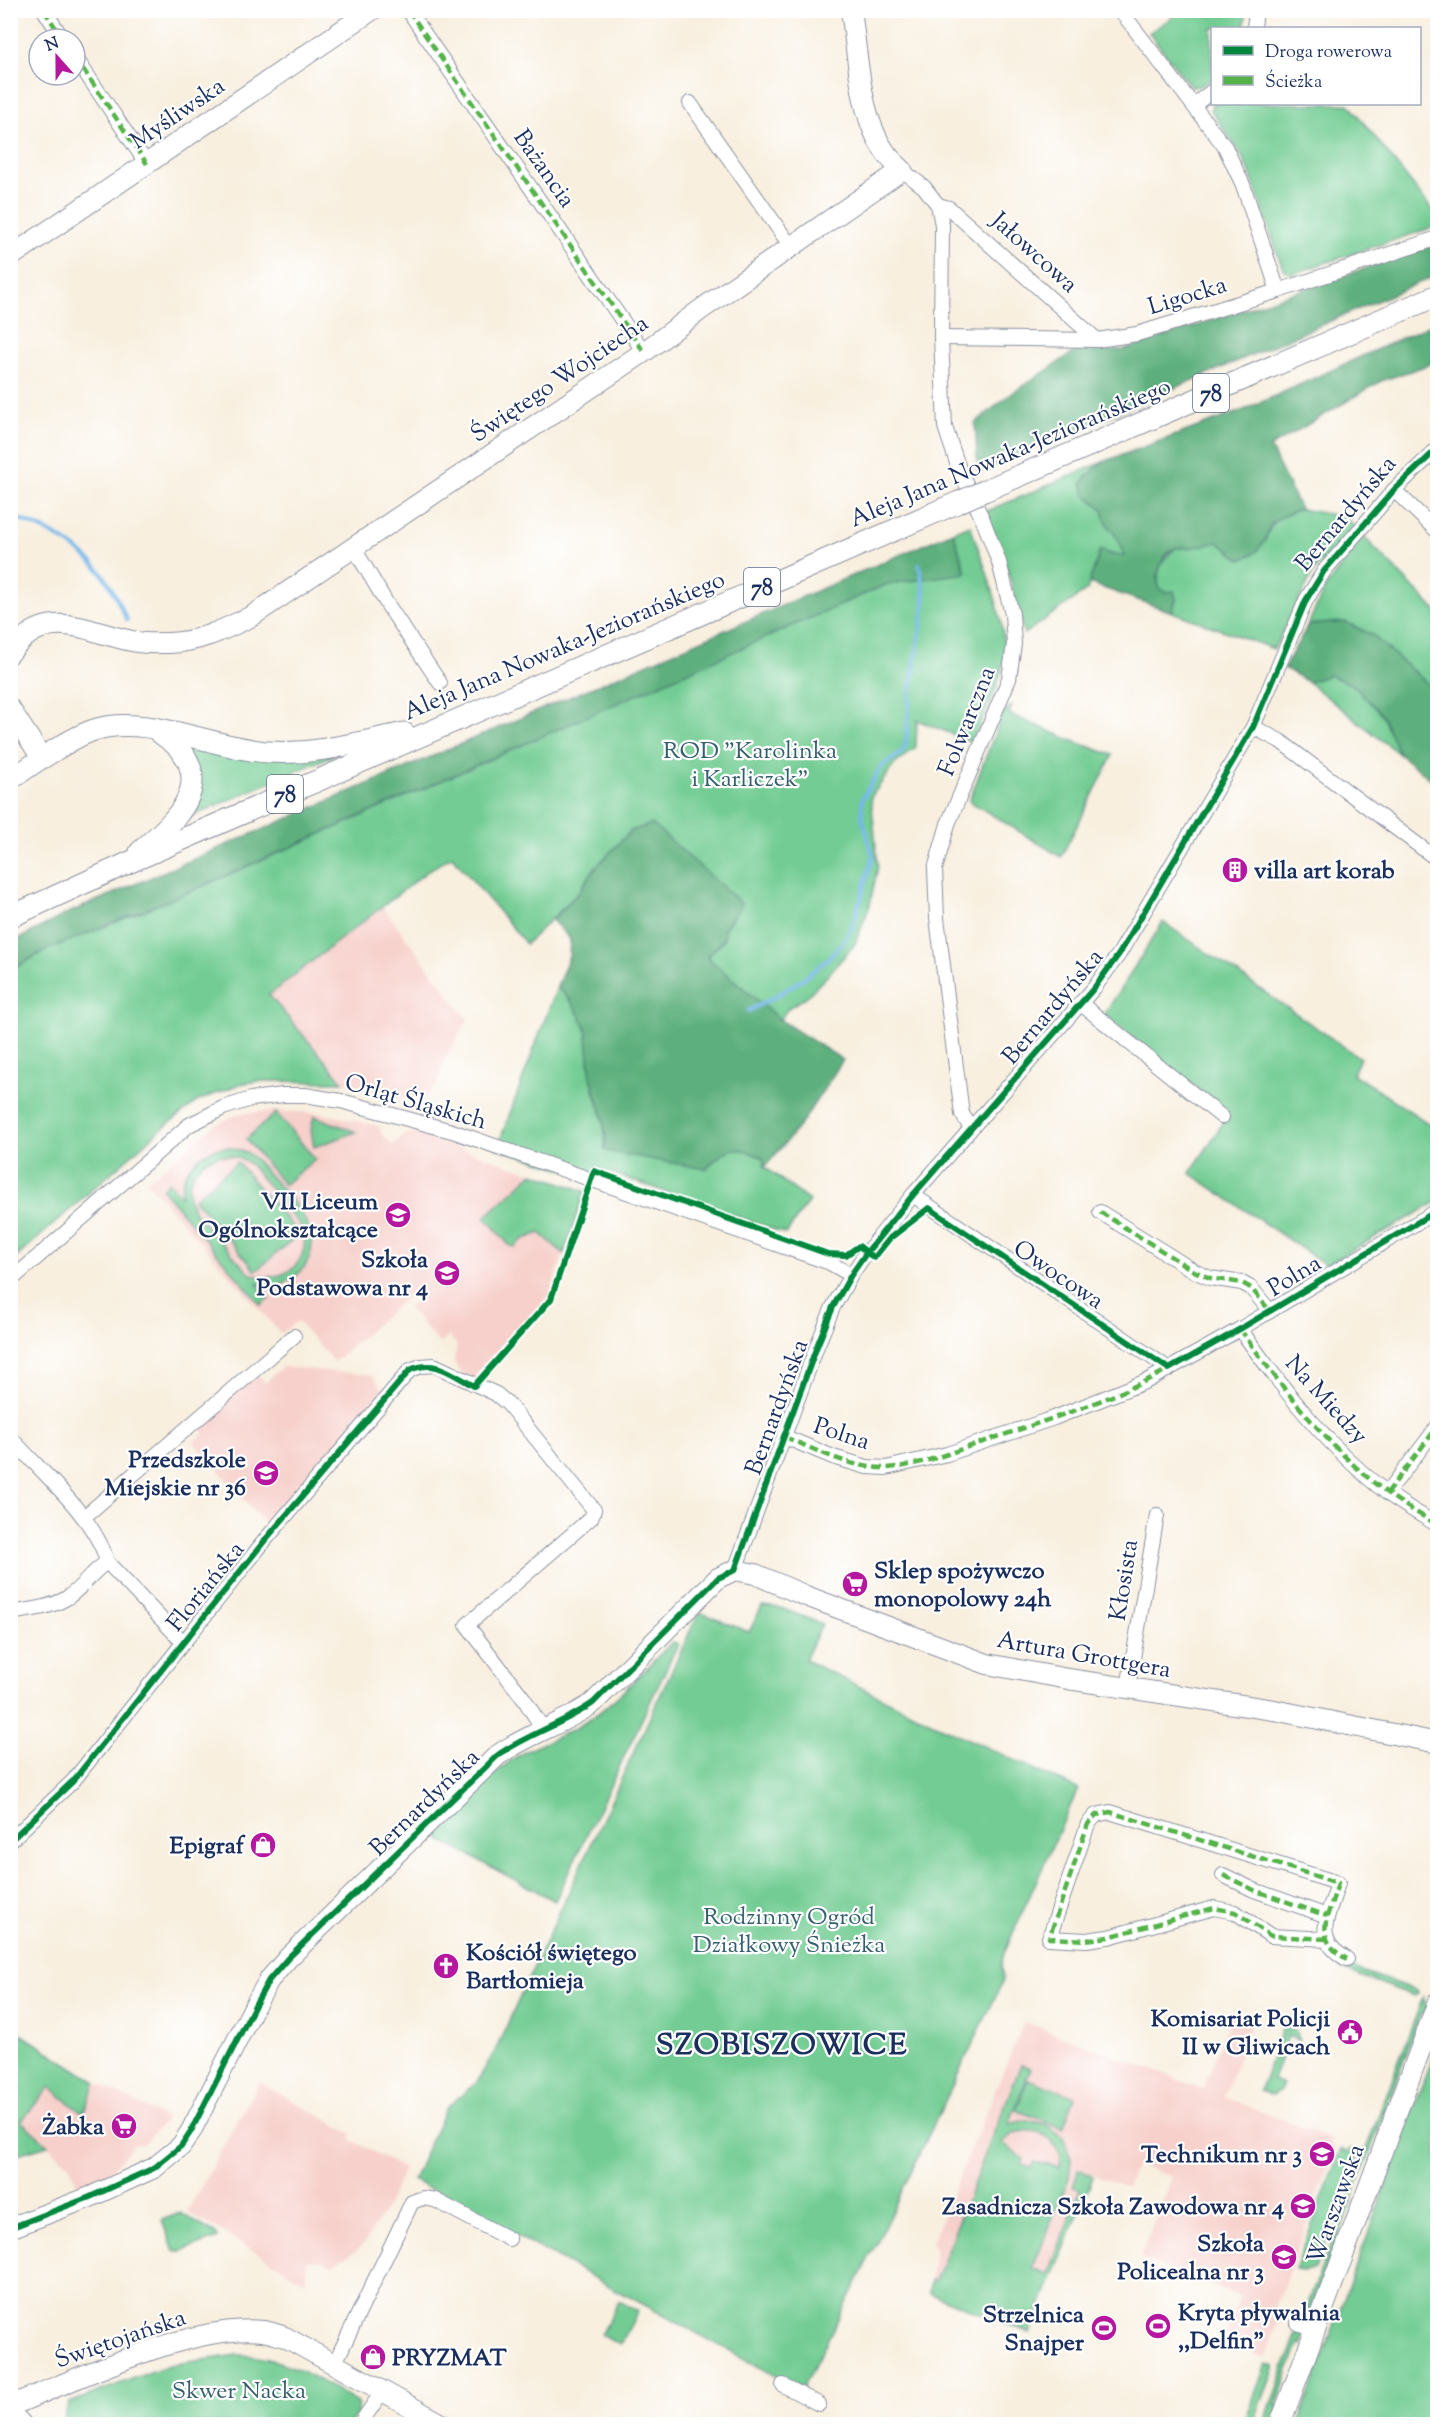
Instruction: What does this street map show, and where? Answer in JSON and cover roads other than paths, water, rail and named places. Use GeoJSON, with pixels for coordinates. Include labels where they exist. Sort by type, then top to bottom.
{"type":"FeatureCollection","features":[{"type":"Feature","properties":{"kind":"main road","name":"Aleja Jana Nowaka-Jeziorańskiego"},"geometry":{"type":"LineString","coordinates":[[10,917],[443,725],[1437,295]]}},
{"type":"Feature","properties":{"kind":"main road"},"geometry":{"type":"LineString","coordinates":[[42,758],[93,730],[125,725],[244,750],[282,752],[332,747],[443,725]]}},
{"type":"Feature","properties":{"kind":"main road"},"geometry":{"type":"LineString","coordinates":[[128,863],[174,821],[188,801],[191,782],[188,764],[180,749],[156,730]]}},
{"type":"Feature","properties":{"kind":"street"},"geometry":{"type":"LineString","coordinates":[[44,10],[55,27]]}},
{"type":"Feature","properties":{"kind":"street","name":"Myśliwska"},"geometry":{"type":"LineString","coordinates":[[10,256],[372,10]]}},
{"type":"Feature","properties":{"kind":"street","name":"Bażancia"},"geometry":{"type":"LineString","coordinates":[[408,10],[644,352]]}},
{"type":"Feature","properties":{"kind":"street"},"geometry":{"type":"LineString","coordinates":[[851,10],[865,105],[870,124],[885,153],[924,187],[938,205]]}},
{"type":"Feature","properties":{"kind":"street"},"geometry":{"type":"LineString","coordinates":[[1120,10],[1225,147],[1235,165],[1278,291]]}},
{"type":"Feature","properties":{"kind":"street"},"geometry":{"type":"LineString","coordinates":[[1254,27],[1256,10]]}},
{"type":"Feature","properties":{"kind":"street"},"geometry":{"type":"LineString","coordinates":[[87,75],[147,164]]}},
{"type":"Feature","properties":{"kind":"street"},"geometry":{"type":"LineString","coordinates":[[1194,105],[1211,92]]}},
{"type":"Feature","properties":{"kind":"street"},"geometry":{"type":"LineString","coordinates":[[690,103],[792,248]]}},
{"type":"Feature","properties":{"kind":"street","name":"Świętego Wojciecha"},"geometry":{"type":"LineString","coordinates":[[10,653],[20,640],[36,629],[55,624],[74,625],[137,642],[169,643],[203,638],[252,616],[644,352],[703,308],[902,170]]}},
{"type":"Feature","properties":{"kind":"street","name":"Folwarczna"},"geometry":{"type":"LineString","coordinates":[[938,205],[942,225],[941,339],[945,428],[959,469],[983,520],[999,562],[1012,614],[1014,644],[1009,679],[948,824],[935,869],[935,898],[962,1114],[972,1128]]}},
{"type":"Feature","properties":{"kind":"street","name":"Jałowcowa"},"geometry":{"type":"LineString","coordinates":[[938,205],[949,208],[1097,340]]}},
{"type":"Feature","properties":{"kind":"street","name":"Ligocka"},"geometry":{"type":"LineString","coordinates":[[941,339],[1097,340],[1137,334],[1278,291],[1437,238]]}},
{"type":"Feature","properties":{"kind":"street","name":"Bernardyńska"},"geometry":{"type":"LineString","coordinates":[[10,2228],[128,2180],[169,2158],[191,2131],[269,1980],[288,1958],[498,1755],[520,1740],[577,1714],[593,1703],[718,1578],[735,1570],[825,1327],[851,1275],[913,1195],[1080,1003],[1119,954],[1253,727],[1306,600],[1324,571],[1394,490],[1437,448]]}},
{"type":"Feature","properties":{"kind":"street"},"geometry":{"type":"LineString","coordinates":[[1394,490],[1437,532]]}},
{"type":"Feature","properties":{"kind":"street"},"geometry":{"type":"LineString","coordinates":[[354,548],[440,683]]}},
{"type":"Feature","properties":{"kind":"street"},"geometry":{"type":"LineString","coordinates":[[10,709],[42,758],[10,780]]}},
{"type":"Feature","properties":{"kind":"street"},"geometry":{"type":"LineString","coordinates":[[1253,727],[1280,741],[1437,860]]}},
{"type":"Feature","properties":{"kind":"street"},"geometry":{"type":"LineString","coordinates":[[1080,1003],[1222,1117]]}},
{"type":"Feature","properties":{"kind":"street","name":"Orląt Śląskich"},"geometry":{"type":"LineString","coordinates":[[10,1281],[189,1125],[223,1108],[251,1099],[283,1095],[304,1095],[341,1101],[452,1131],[830,1263],[851,1275]]}},
{"type":"Feature","properties":{"kind":"street","name":"Owocowa"},"geometry":{"type":"LineString","coordinates":[[913,1195],[1168,1369]]}},
{"type":"Feature","properties":{"kind":"street","name":"Polna"},"geometry":{"type":"LineString","coordinates":[[785,1437],[867,1467],[886,1468],[908,1464],[1054,1418],[1126,1390],[1168,1369],[1240,1329],[1437,1210]]}},
{"type":"Feature","properties":{"kind":"street"},"geometry":{"type":"LineString","coordinates":[[1100,1212],[1194,1271],[1210,1278],[1242,1283],[1251,1288],[1270,1311]]}},
{"type":"Feature","properties":{"kind":"street","name":"Na Miedzy"},"geometry":{"type":"LineString","coordinates":[[1240,1329],[1293,1401],[1324,1436],[1387,1493],[1437,1525]]}},
{"type":"Feature","properties":{"kind":"street"},"geometry":{"type":"LineString","coordinates":[[84,1517],[294,1336]]}},
{"type":"Feature","properties":{"kind":"street","name":"Floriańska"},"geometry":{"type":"LineString","coordinates":[[10,1840],[73,1781],[183,1642],[388,1394],[410,1370],[421,1366],[434,1365],[474,1386],[496,1394],[508,1404],[594,1510],[591,1518],[467,1625],[524,1699],[543,1729]]}},
{"type":"Feature","properties":{"kind":"street"},"geometry":{"type":"LineString","coordinates":[[1387,1493],[1437,1426]]}},
{"type":"Feature","properties":{"kind":"street"},"geometry":{"type":"LineString","coordinates":[[10,1437],[84,1517],[99,1539],[107,1562],[183,1642]]}},
{"type":"Feature","properties":{"kind":"street","name":"Kłosista"},"geometry":{"type":"LineString","coordinates":[[1128,1688],[1157,1515]]}},
{"type":"Feature","properties":{"kind":"street"},"geometry":{"type":"LineString","coordinates":[[10,1613],[51,1605],[65,1599],[96,1569],[107,1562]]}},
{"type":"Feature","properties":{"kind":"street","name":"Artura Grottgera"},"geometry":{"type":"LineString","coordinates":[[735,1570],[755,1574],[806,1596],[987,1664],[1274,1710],[1437,1743]]}},
{"type":"Feature","properties":{"kind":"street"},"geometry":{"type":"LineString","coordinates":[[1327,1939],[1271,1936],[1235,1912],[1214,1908],[1108,1937],[1086,1940],[1049,1938],[1088,1824],[1096,1815],[1117,1813],[1338,1882],[1324,1929],[1335,1952],[1347,1959]]}},
{"type":"Feature","properties":{"kind":"street"},"geometry":{"type":"LineString","coordinates":[[1223,1875],[1254,1890],[1327,1916]]}},
{"type":"Feature","properties":{"kind":"street","name":"Warszawska"},"geometry":{"type":"LineString","coordinates":[[1280,2424],[1307,2326],[1437,2002]]}},
{"type":"Feature","properties":{"kind":"street"},"geometry":{"type":"LineString","coordinates":[[334,2365],[412,2202],[423,2198],[435,2200],[509,2239]]}},
{"type":"Feature","properties":{"kind":"street","name":"Świętojańska"},"geometry":{"type":"LineString","coordinates":[[10,2406],[146,2352],[205,2336],[263,2331],[285,2337],[442,2424]]}},
{"type":"Feature","properties":{"kind":"street"},"geometry":{"type":"LineString","coordinates":[[783,2385],[819,2404]]}},
{"type":"Feature","properties":{"kind":"street"},"geometry":{"type":"LineString","coordinates":[[360,2424],[382,2392]]}},
{"type":"Feature","properties":{"kind":"street"},"geometry":{"type":"LineString","coordinates":[[10,2412],[21,2424]]}},
{"type":"Feature","properties":{"kind":"waterway"},"geometry":{"type":"LineString","coordinates":[[10,516],[59,538],[81,553],[108,582],[127,620]]}},
{"type":"Feature","properties":{"kind":"waterway"},"geometry":{"type":"LineString","coordinates":[[748,1011],[778,995],[823,963],[836,950],[854,922],[873,856],[862,817],[862,799],[881,767],[901,753],[906,744],[910,693],[924,608],[924,591],[919,564]]}},
{"type":"Feature","properties":{"kind":"place","name":"villa art korab"},"geometry":{"type":"Point","coordinates":[1235,870]}},
{"type":"Feature","properties":{"kind":"place","name":"VII Liceum Ogólnokształcące"},"geometry":{"type":"Point","coordinates":[398,1215]}},
{"type":"Feature","properties":{"kind":"place","name":"Szkoła Podstawowa nr 4"},"geometry":{"type":"Point","coordinates":[447,1273]}},
{"type":"Feature","properties":{"kind":"place","name":"Przedszkole Miejskie nr 36"},"geometry":{"type":"Point","coordinates":[266,1473]}},
{"type":"Feature","properties":{"kind":"place","name":"Sklep spożywczo monopolowy 24h"},"geometry":{"type":"Point","coordinates":[855,1584]}},
{"type":"Feature","properties":{"kind":"place","name":"Epigraf"},"geometry":{"type":"Point","coordinates":[263,1845]}},
{"type":"Feature","properties":{"kind":"place","name":"Kościół świętego Bartłomieja"},"geometry":{"type":"Point","coordinates":[446,1966]}},
{"type":"Feature","properties":{"kind":"place","name":"Komisariat Policji II w Gliwicach"},"geometry":{"type":"Point","coordinates":[1350,2032]}},
{"type":"Feature","properties":{"kind":"place","name":"Żabka"},"geometry":{"type":"Point","coordinates":[124,2126]}},
{"type":"Feature","properties":{"kind":"place","name":"Technikum nr 3"},"geometry":{"type":"Point","coordinates":[1322,2154]}},
{"type":"Feature","properties":{"kind":"place","name":"Zasadnicza Szkoła Zawodowa nr 4"},"geometry":{"type":"Point","coordinates":[1303,2206]}},
{"type":"Feature","properties":{"kind":"place","name":"Szkoła Policealna nr 3"},"geometry":{"type":"Point","coordinates":[1284,2257]}},
{"type":"Feature","properties":{"kind":"place","name":"Kryta pływalnia ,,Delfin\""},"geometry":{"type":"Point","coordinates":[1158,2326]}},
{"type":"Feature","properties":{"kind":"place","name":"Strzelnica Snajper"},"geometry":{"type":"Point","coordinates":[1104,2328]}},
{"type":"Feature","properties":{"kind":"place","name":"PRYZMAT"},"geometry":{"type":"Point","coordinates":[373,2357]}},
{"type":"Feature","properties":{"kind":"district","name":"SZOBISZOWICE"},"geometry":{"type":"Point","coordinates":[782,2044]}},
{"type":"Feature","properties":{"kind":"park label","name":"ROD \"Karolinka i Karliczek\""},"geometry":{"type":"Point","coordinates":[750,764]}},
{"type":"Feature","properties":{"kind":"park label","name":"Rodzinny Ogród Działkowy Śnieżka"},"geometry":{"type":"Point","coordinates":[789,1930]}},
{"type":"Feature","properties":{"kind":"park label","name":"Skwer Nacka"},"geometry":{"type":"Point","coordinates":[239,2390]}}]}
